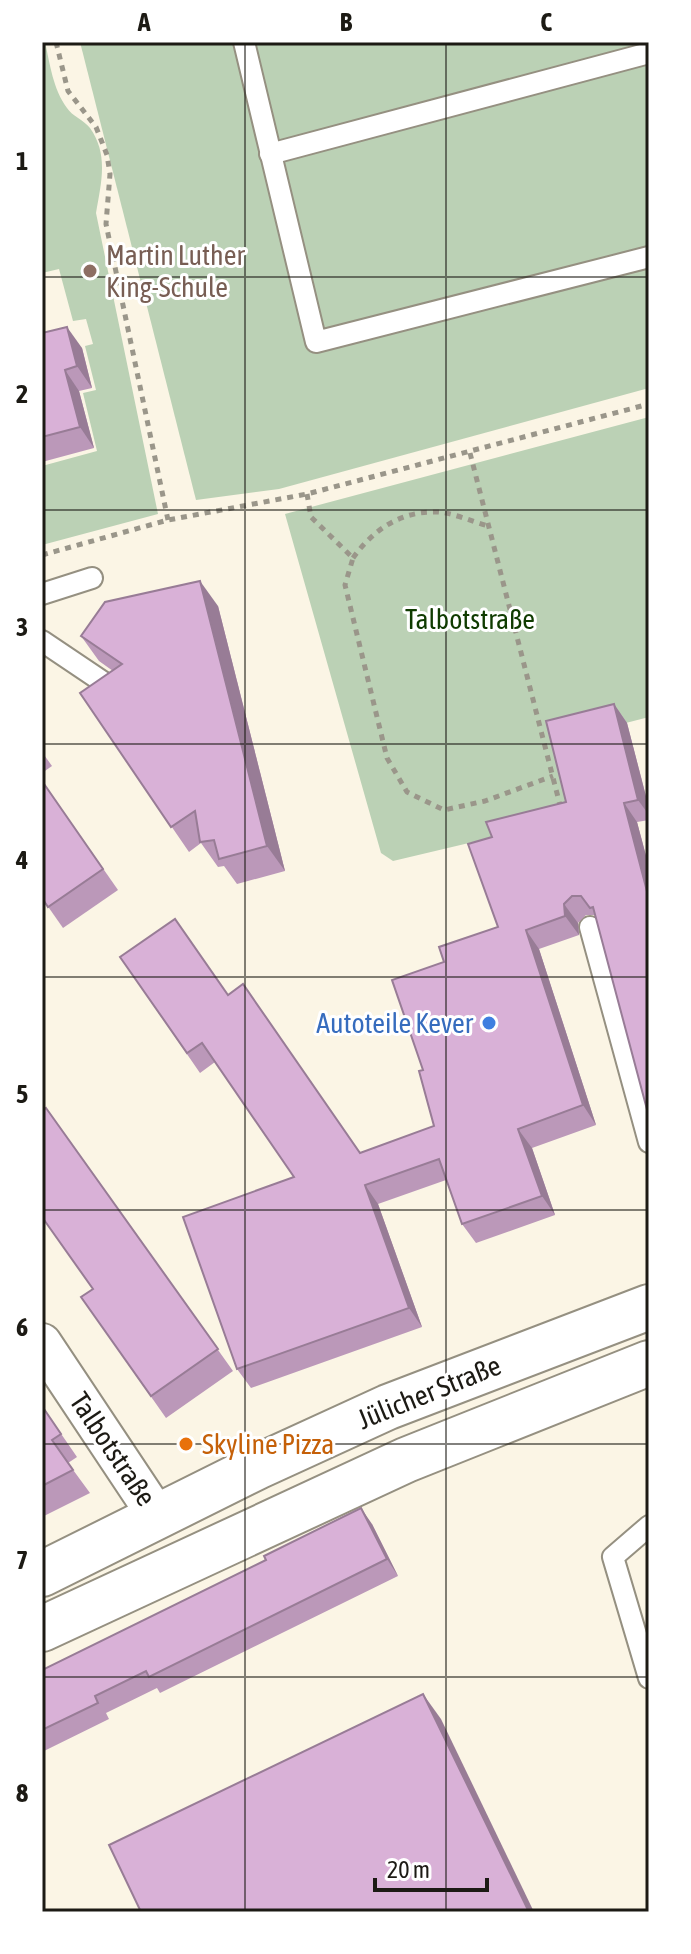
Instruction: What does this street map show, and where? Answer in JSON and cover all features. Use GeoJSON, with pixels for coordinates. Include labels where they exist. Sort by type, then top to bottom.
{"type":"FeatureCollection","features":[{"type":"Feature","properties":{"kind":"main road","name":"Jülicher Straße"},"geometry":{"type":"LineString","coordinates":[[42,1574],[388,1407],[649,1307]]}},
{"type":"Feature","properties":{"kind":"main road","name":"Jülicher Straße"},"geometry":{"type":"LineString","coordinates":[[42,1629],[406,1460],[647,1373]]}},
{"type":"Feature","properties":{"kind":"main road"},"geometry":{"type":"LineString","coordinates":[[157,1516],[184,1561]]}},
{"type":"Feature","properties":{"kind":"street","name":"Talbotstraße"},"geometry":{"type":"LineString","coordinates":[[42,1343],[157,1516]]}},
{"type":"Feature","properties":{"kind":"lane"},"geometry":{"type":"LineString","coordinates":[[244,42],[316,342],[649,257]]}},
{"type":"Feature","properties":{"kind":"lane"},"geometry":{"type":"LineString","coordinates":[[270,154],[649,53]]}},
{"type":"Feature","properties":{"kind":"lane"},"geometry":{"type":"LineString","coordinates":[[42,594],[92,578]]}},
{"type":"Feature","properties":{"kind":"lane"},"geometry":{"type":"LineString","coordinates":[[42,641],[103,682]]}},
{"type":"Feature","properties":{"kind":"lane"},"geometry":{"type":"LineString","coordinates":[[590,927],[649,1142]]}},
{"type":"Feature","properties":{"kind":"lane"},"geometry":{"type":"LineString","coordinates":[[649,1526],[613,1557],[649,1678]]}},
{"type":"Feature","properties":{"kind":"path"},"geometry":{"type":"LineString","coordinates":[[56,42],[68,91],[96,127],[107,155],[110,174],[106,224],[168,520]]}},
{"type":"Feature","properties":{"kind":"path"},"geometry":{"type":"LineString","coordinates":[[42,555],[168,520],[307,494],[649,404]]}},
{"type":"Feature","properties":{"kind":"path"},"geometry":{"type":"LineString","coordinates":[[470,453],[565,821]]}},
{"type":"Feature","properties":{"kind":"path"},"geometry":{"type":"LineString","coordinates":[[307,494],[311,517],[353,558]]}},
{"type":"Feature","properties":{"kind":"path"},"geometry":{"type":"LineString","coordinates":[[489,526],[434,511],[400,519],[370,534],[353,558],[345,585],[387,758],[407,792],[444,810],[485,801],[553,776]]}},
{"type":"Feature","properties":{"kind":"green space"},"geometry":{"type":"Polygon","coordinates":[[[42,42],[45,42],[62,101],[90,128],[100,148],[102,169],[96,213],[158,514],[42,545],[42,466],[97,451],[83,393],[96,390],[85,346],[93,344],[86,319],[73,321],[59,269],[42,273],[42,42]]]}},
{"type":"Feature","properties":{"kind":"green space"},"geometry":{"type":"Polygon","coordinates":[[[80,42],[649,42],[649,388],[279,489],[196,500],[80,42]]]}},
{"type":"Feature","properties":{"kind":"green space","name":"Talbotstraße"},"geometry":{"type":"Polygon","coordinates":[[[649,417],[649,717],[560,740],[569,802],[553,823],[393,861],[381,853],[285,514],[649,417]]]}},
{"type":"Feature","properties":{"kind":"building"},"geometry":{"type":"Polygon","coordinates":[[[67,327],[77,366],[65,370],[80,427],[42,437],[42,333],[67,327]]]}},
{"type":"Feature","properties":{"kind":"building"},"geometry":{"type":"Polygon","coordinates":[[[200,581],[267,846],[219,859],[214,840],[200,842],[195,811],[171,827],[80,693],[122,664],[81,636],[105,602],[200,581]]]}},
{"type":"Feature","properties":{"kind":"building"},"geometry":{"type":"Polygon","coordinates":[[[614,704],[638,800],[624,803],[649,899],[649,1117],[593,907],[590,908],[581,896],[572,896],[564,904],[565,916],[526,930],[583,1105],[518,1129],[542,1196],[462,1224],[439,1159],[365,1185],[409,1308],[237,1369],[183,1217],[294,1177],[202,1043],[187,1053],[120,957],[175,919],[228,995],[243,984],[360,1153],[434,1126],[419,1071],[423,1070],[392,980],[444,962],[439,947],[498,927],[468,844],[492,837],[486,822],[566,802],[546,721],[614,704]]]}},
{"type":"Feature","properties":{"kind":"building"},"geometry":{"type":"Polygon","coordinates":[[[42,781],[103,869],[48,907],[42,898],[42,781]]]}},
{"type":"Feature","properties":{"kind":"building"},"geometry":{"type":"Polygon","coordinates":[[[46,1108],[218,1349],[151,1396],[81,1297],[93,1289],[42,1217],[42,1111],[46,1108]]]}},
{"type":"Feature","properties":{"kind":"building"},"geometry":{"type":"Polygon","coordinates":[[[42,1406],[61,1434],[52,1440],[73,1470],[42,1486],[42,1406]]]}},
{"type":"Feature","properties":{"kind":"building"},"geometry":{"type":"Polygon","coordinates":[[[361,1508],[387,1559],[149,1677],[146,1671],[95,1696],[98,1703],[42,1730],[42,1670],[266,1560],[264,1556],[361,1508]]]}},
{"type":"Feature","properties":{"kind":"building"},"geometry":{"type":"Polygon","coordinates":[[[423,1694],[529,1912],[141,1912],[109,1845],[423,1694]]]}},
{"type":"Feature","properties":{"kind":"place","name":"Martin Luther King-Schule"},"geometry":{"type":"Point","coordinates":[90,271]}},
{"type":"Feature","properties":{"kind":"place","name":"Autoteile Kever"},"geometry":{"type":"Point","coordinates":[489,1023]}},
{"type":"Feature","properties":{"kind":"place","name":"Skyline Pizza"},"geometry":{"type":"Point","coordinates":[186,1444]}}]}
